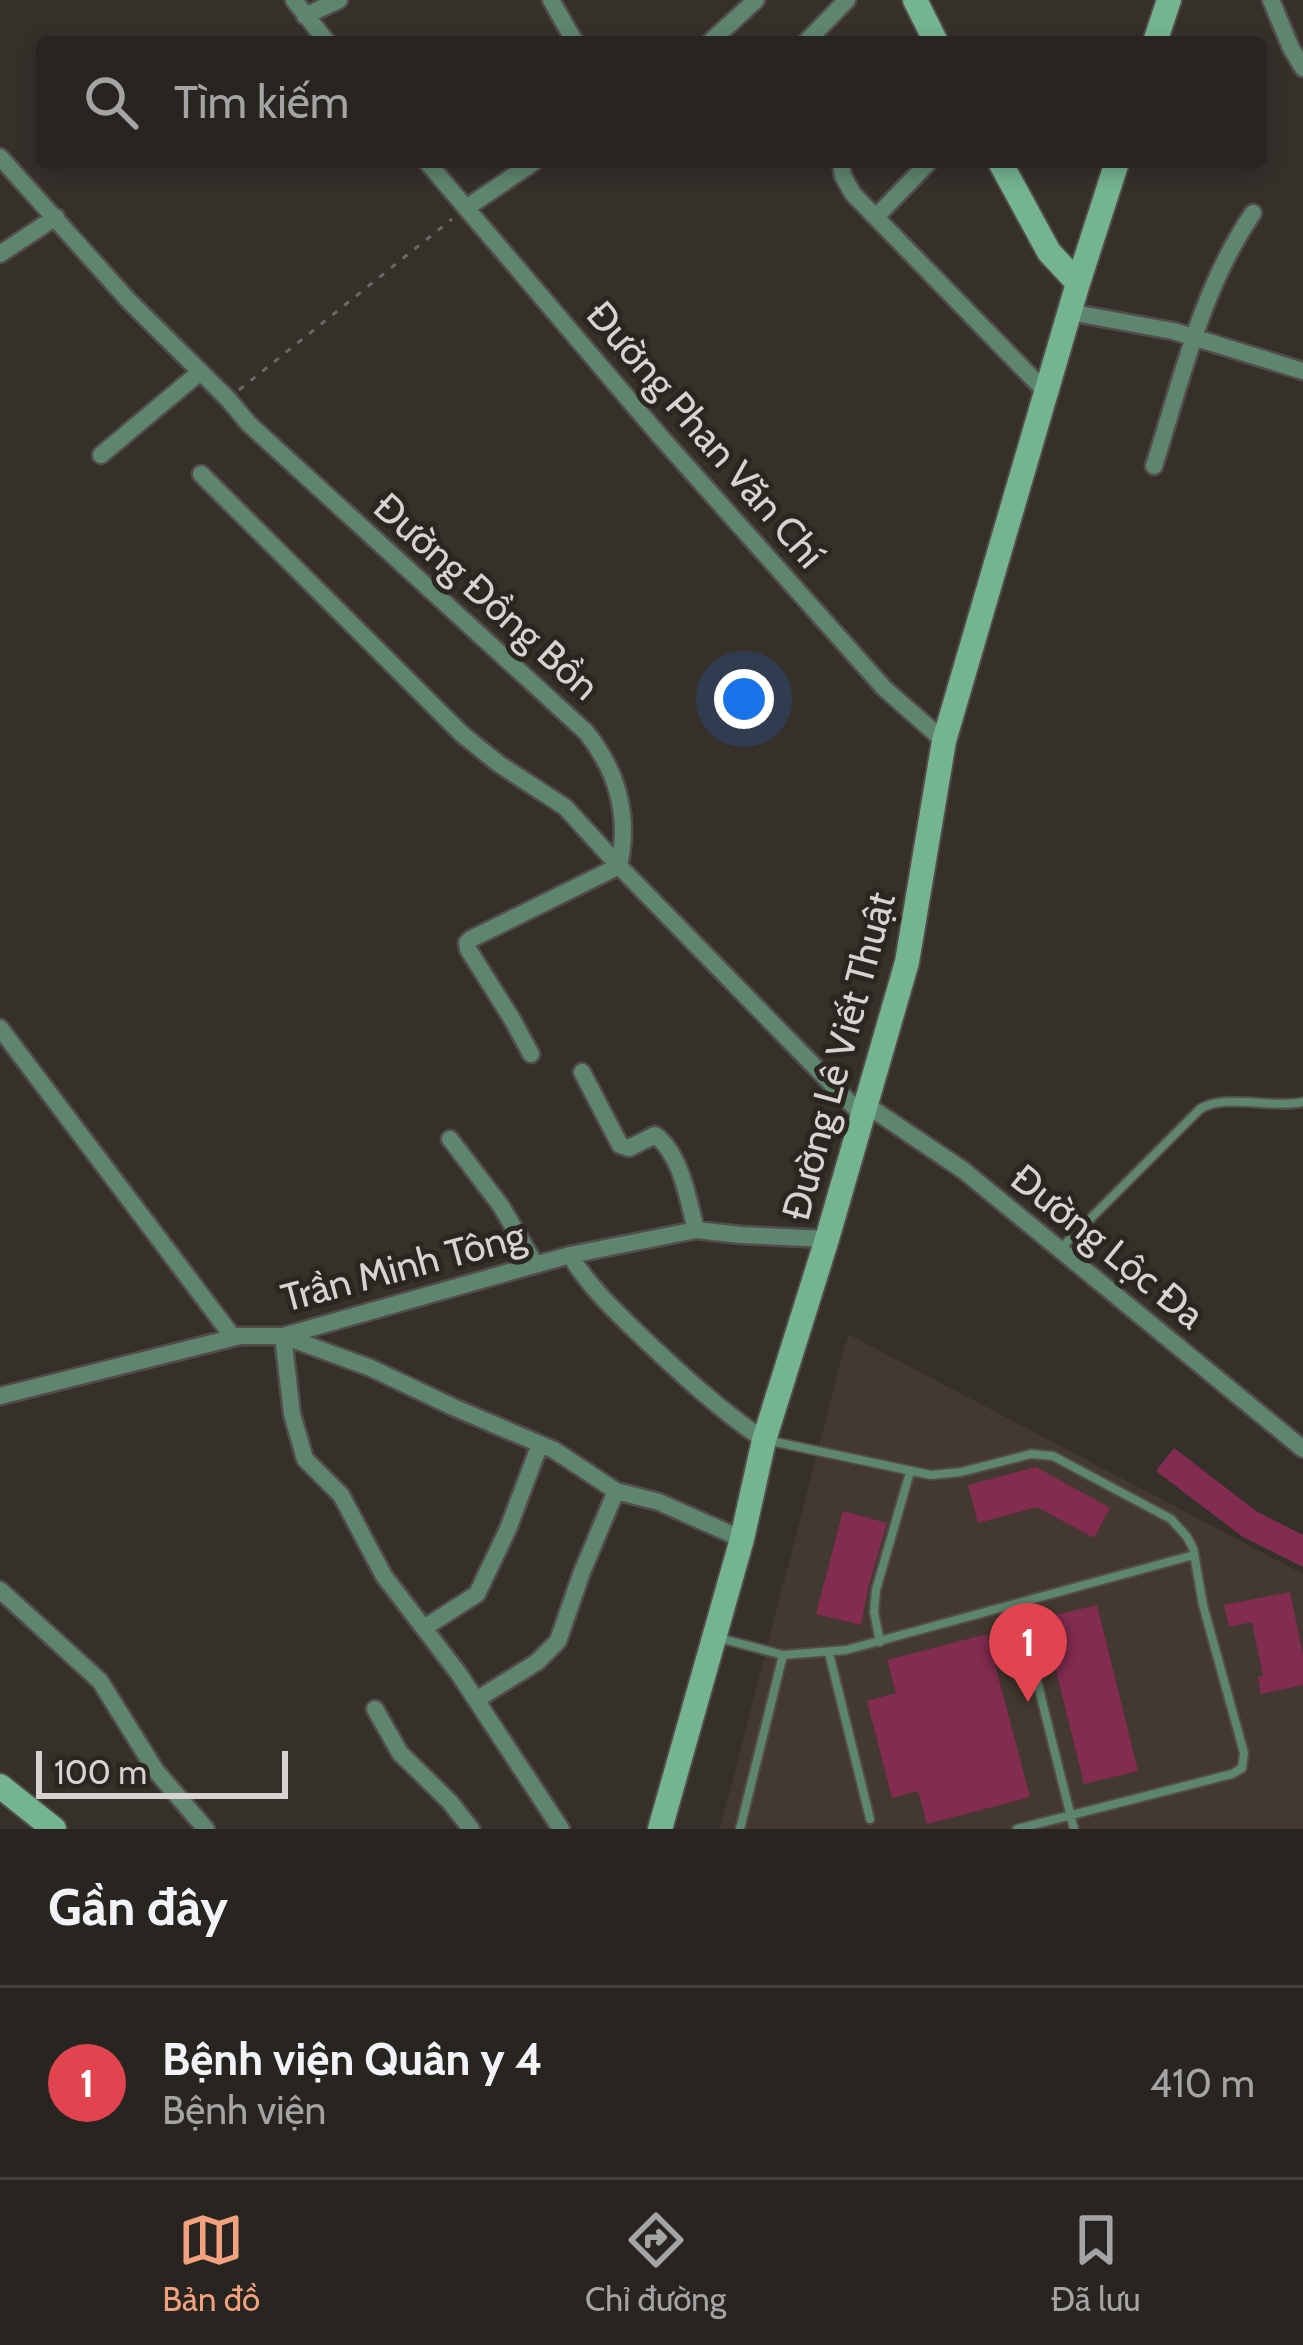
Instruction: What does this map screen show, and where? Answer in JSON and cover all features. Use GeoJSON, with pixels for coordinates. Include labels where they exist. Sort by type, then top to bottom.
{"type":"FeatureCollection","features":[{"type":"Feature","properties":{"kind":"main road"},"geometry":{"type":"LineString","coordinates":[[915,0],[933,36]]}},
{"type":"Feature","properties":{"kind":"main road"},"geometry":{"type":"LineString","coordinates":[[1157,36],[1169,0]]}},
{"type":"Feature","properties":{"kind":"main road"},"geometry":{"type":"LineString","coordinates":[[1003,168],[1049,252],[1078,283]]}},
{"type":"Feature","properties":{"kind":"main road","name":"Đường Lê Viết Thuật"},"geometry":{"type":"LineString","coordinates":[[660,1829],[742,1539],[764,1440],[907,962],[944,741],[1115,168]]}},
{"type":"Feature","properties":{"kind":"main road"},"geometry":{"type":"LineString","coordinates":[[0,1786],[54,1829]]}},
{"type":"Feature","properties":{"kind":"street"},"geometry":{"type":"LineString","coordinates":[[294,0],[322,36]]}},
{"type":"Feature","properties":{"kind":"street"},"geometry":{"type":"LineString","coordinates":[[305,16],[338,0]]}},
{"type":"Feature","properties":{"kind":"street"},"geometry":{"type":"LineString","coordinates":[[551,0],[572,36]]}},
{"type":"Feature","properties":{"kind":"street"},"geometry":{"type":"LineString","coordinates":[[812,36],[848,0]]}},
{"type":"Feature","properties":{"kind":"street"},"geometry":{"type":"LineString","coordinates":[[1271,0],[1302,64]]}},
{"type":"Feature","properties":{"kind":"street"},"geometry":{"type":"LineString","coordinates":[[716,36],[746,3]]}},
{"type":"Feature","properties":{"kind":"street","name":"Đường Đồng Bồn"},"geometry":{"type":"LineString","coordinates":[[0,157],[129,301],[249,424],[586,732],[610,768],[622,804],[625,841],[619,866]]}},
{"type":"Feature","properties":{"kind":"street","name":"Đường Phan Văn Chí"},"geometry":{"type":"LineString","coordinates":[[432,168],[659,435],[884,688],[944,741]]}},
{"type":"Feature","properties":{"kind":"street"},"geometry":{"type":"LineString","coordinates":[[466,208],[525,168]]}},
{"type":"Feature","properties":{"kind":"street"},"geometry":{"type":"LineString","coordinates":[[843,168],[849,188],[1046,392]]}},
{"type":"Feature","properties":{"kind":"street"},"geometry":{"type":"LineString","coordinates":[[876,217],[923,168]]}},
{"type":"Feature","properties":{"kind":"street"},"geometry":{"type":"LineString","coordinates":[[1154,466],[1192,337],[1220,267],[1253,213]]}},
{"type":"Feature","properties":{"kind":"street"},"geometry":{"type":"LineString","coordinates":[[0,254],[56,217]]}},
{"type":"Feature","properties":{"kind":"street"},"geometry":{"type":"LineString","coordinates":[[1069,312],[1165,329],[1303,371]]}},
{"type":"Feature","properties":{"kind":"street"},"geometry":{"type":"LineString","coordinates":[[101,455],[200,372]]}},
{"type":"Feature","properties":{"kind":"street"},"geometry":{"type":"LineString","coordinates":[[201,474],[463,735],[565,807],[864,1109]]}},
{"type":"Feature","properties":{"kind":"street"},"geometry":{"type":"LineString","coordinates":[[531,1054],[467,943],[619,866]]}},
{"type":"Feature","properties":{"kind":"street"},"geometry":{"type":"LineString","coordinates":[[0,1028],[233,1337]]}},
{"type":"Feature","properties":{"kind":"street"},"geometry":{"type":"LineString","coordinates":[[581,1072],[620,1145],[629,1148],[655,1135],[664,1142],[681,1174],[696,1230]]}},
{"type":"Feature","properties":{"kind":"street","name":"Đường Lộc Đa"},"geometry":{"type":"LineString","coordinates":[[864,1109],[963,1170],[1302,1446]]}},
{"type":"Feature","properties":{"kind":"street"},"geometry":{"type":"LineString","coordinates":[[450,1139],[501,1206],[535,1264]]}},
{"type":"Feature","properties":{"kind":"street","name":"Trần Minh Tông"},"geometry":{"type":"LineString","coordinates":[[0,1396],[233,1337],[283,1336],[570,1255],[696,1230],[827,1239]]}},
{"type":"Feature","properties":{"kind":"street"},"geometry":{"type":"LineString","coordinates":[[570,1255],[604,1300],[690,1384],[764,1440]]}},
{"type":"Feature","properties":{"kind":"street"},"geometry":{"type":"LineString","coordinates":[[561,1829],[476,1700],[384,1576],[341,1495],[305,1459],[292,1414],[283,1336],[371,1368],[554,1450],[616,1491],[659,1502],[742,1539]]}},
{"type":"Feature","properties":{"kind":"street"},"geometry":{"type":"LineString","coordinates":[[424,1628],[477,1594],[540,1444]]}},
{"type":"Feature","properties":{"kind":"street"},"geometry":{"type":"LineString","coordinates":[[476,1700],[537,1662],[558,1641],[616,1491]]}},
{"type":"Feature","properties":{"kind":"street"},"geometry":{"type":"LineString","coordinates":[[0,1590],[100,1682],[156,1772],[206,1829]]}},
{"type":"Feature","properties":{"kind":"street"},"geometry":{"type":"LineString","coordinates":[[376,1709],[400,1753],[471,1829]]}},
{"type":"Feature","properties":{"kind":"lane"},"geometry":{"type":"LineString","coordinates":[[1060,1249],[1209,1103],[1271,1106],[1303,1102]]}},
{"type":"Feature","properties":{"kind":"lane"},"geometry":{"type":"LineString","coordinates":[[764,1440],[910,1472],[950,1474],[1031,1454],[1053,1456],[1171,1519],[1187,1537],[1244,1753],[1242,1768],[1017,1829]]}},
{"type":"Feature","properties":{"kind":"lane"},"geometry":{"type":"LineString","coordinates":[[880,1642],[874,1612],[876,1590],[910,1472]]}},
{"type":"Feature","properties":{"kind":"lane"},"geometry":{"type":"LineString","coordinates":[[714,1637],[782,1655],[829,1653],[1194,1556]]}},
{"type":"Feature","properties":{"kind":"lane"},"geometry":{"type":"LineString","coordinates":[[1018,1605],[1074,1829]]}},
{"type":"Feature","properties":{"kind":"lane"},"geometry":{"type":"LineString","coordinates":[[829,1653],[870,1819]]}},
{"type":"Feature","properties":{"kind":"lane"},"geometry":{"type":"LineString","coordinates":[[740,1829],[782,1655]]}},
{"type":"Feature","properties":{"kind":"path"},"geometry":{"type":"LineString","coordinates":[[228,398],[466,208]]}},
{"type":"Feature","properties":{"kind":"shaded area"},"geometry":{"type":"Polygon","coordinates":[[[848,1334],[1303,1574],[1303,1829],[720,1829],[848,1334]]]}},
{"type":"Feature","properties":{"kind":"building"},"geometry":{"type":"Polygon","coordinates":[[[1174,1448],[1256,1511],[1303,1535],[1303,1567],[1243,1537],[1156,1471],[1174,1448]]]}},
{"type":"Feature","properties":{"kind":"building"},"geometry":{"type":"Polygon","coordinates":[[[1036,1467],[1110,1508],[1094,1538],[1037,1507],[978,1523],[968,1485],[1036,1467]]]}},
{"type":"Feature","properties":{"kind":"building"},"geometry":{"type":"Polygon","coordinates":[[[843,1511],[887,1523],[861,1625],[816,1614],[843,1511]]]}},
{"type":"Feature","properties":{"kind":"building"},"geometry":{"type":"Polygon","coordinates":[[[1290,1592],[1303,1655],[1303,1685],[1261,1694],[1258,1677],[1263,1676],[1252,1622],[1229,1627],[1224,1605],[1290,1592]]]}},
{"type":"Feature","properties":{"kind":"building"},"geometry":{"type":"Polygon","coordinates":[[[1097,1605],[1138,1771],[1084,1784],[1043,1618],[1097,1605]]]}},
{"type":"Feature","properties":{"kind":"building"},"geometry":{"type":"Polygon","coordinates":[[[987,1634],[1030,1797],[927,1824],[918,1791],[892,1798],[867,1701],[896,1693],[887,1660],[987,1634]]]}},
{"type":"Feature","properties":{"kind":"place","name":"Bệnh viện Quân y 4"},"geometry":{"type":"Point","coordinates":[1028,1702]}}]}
